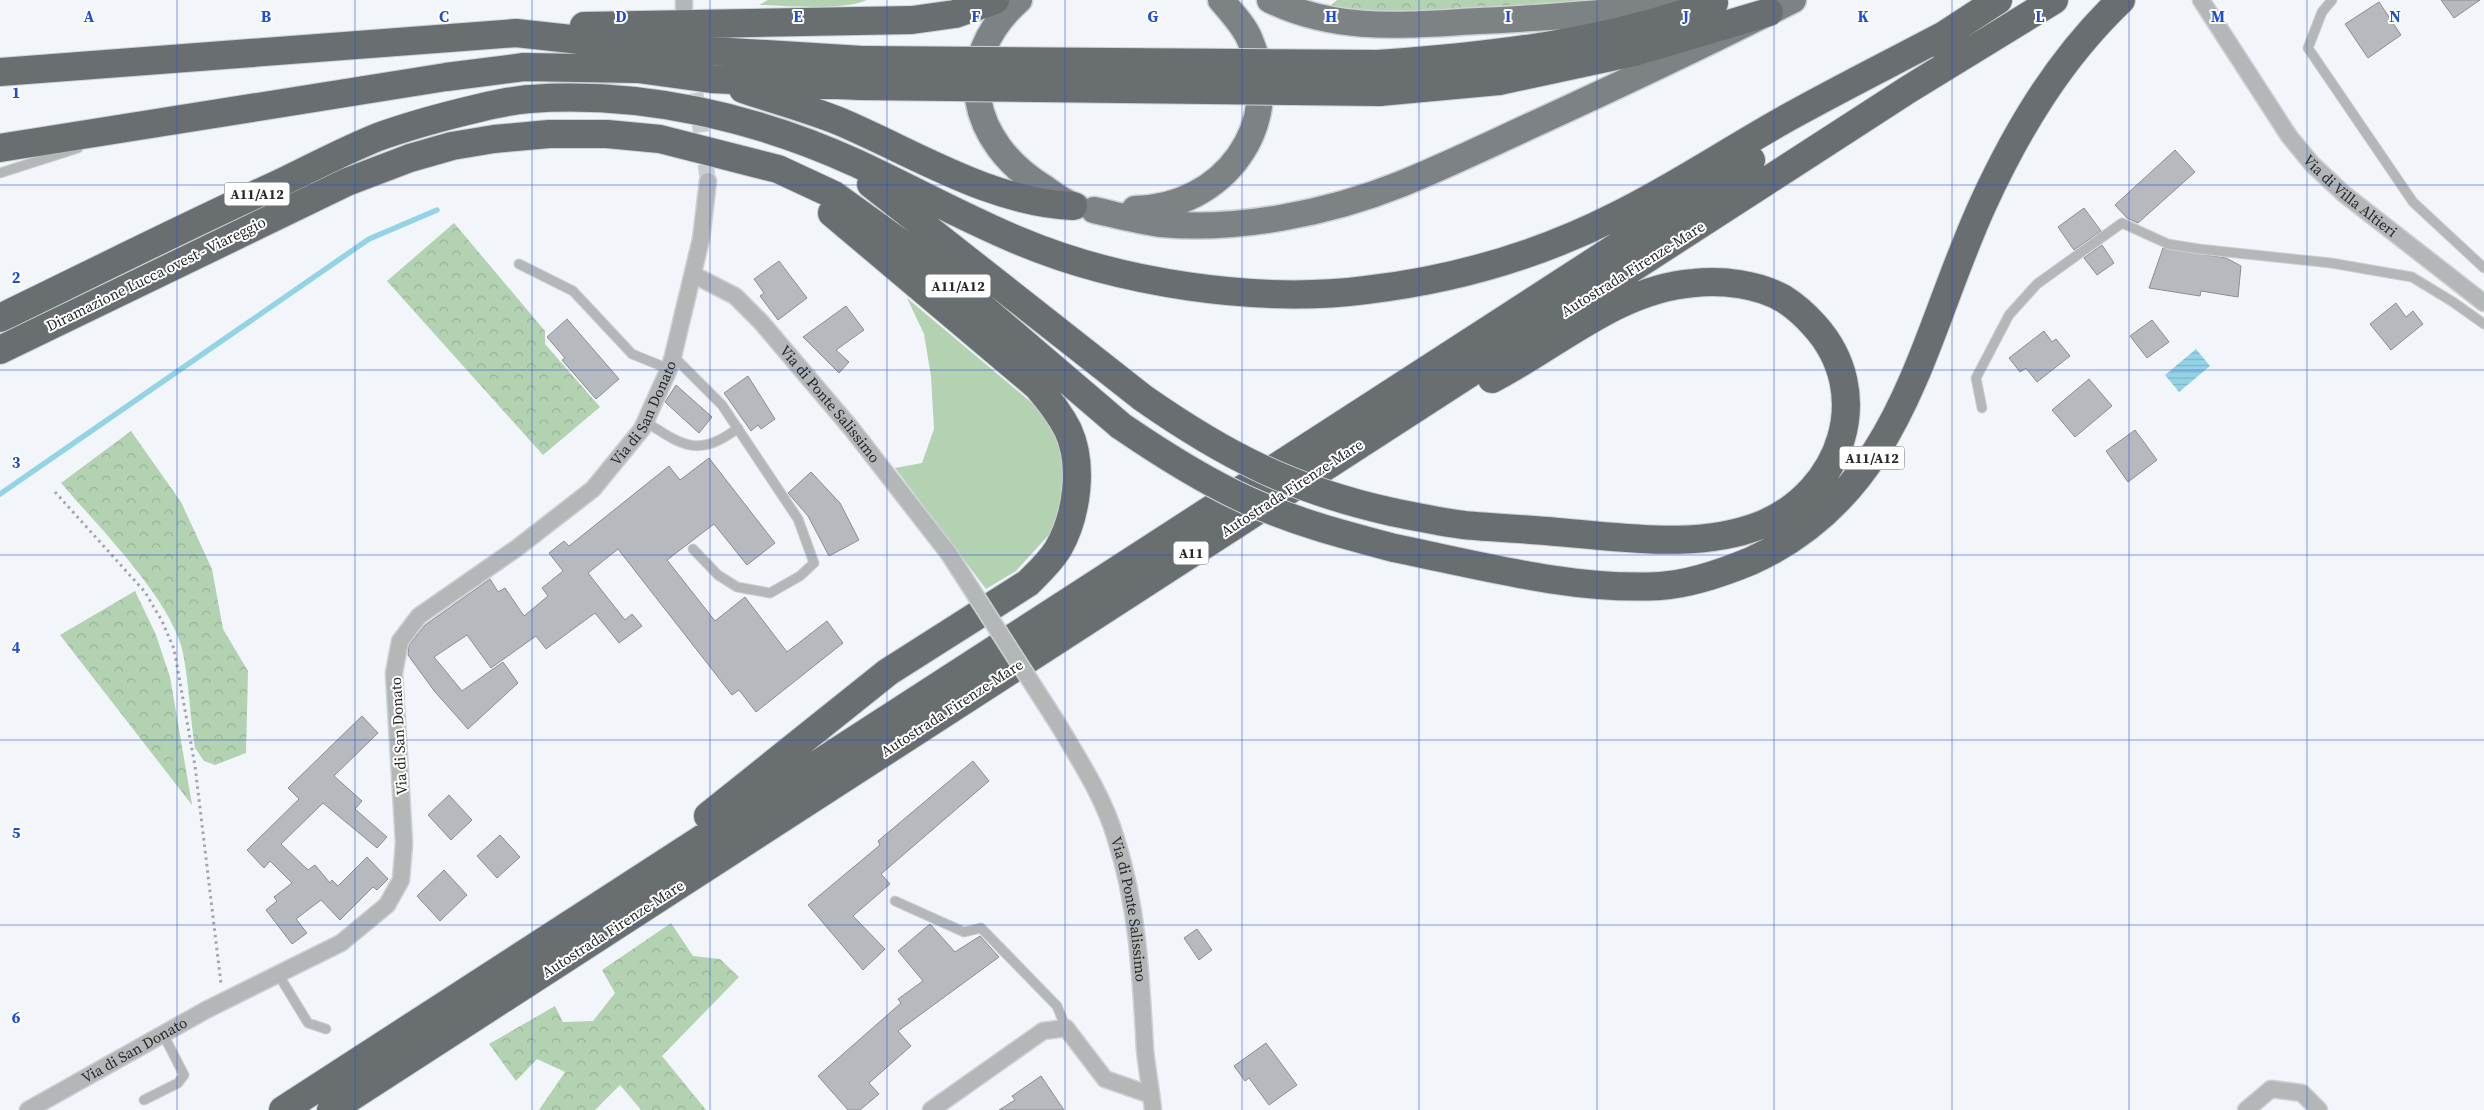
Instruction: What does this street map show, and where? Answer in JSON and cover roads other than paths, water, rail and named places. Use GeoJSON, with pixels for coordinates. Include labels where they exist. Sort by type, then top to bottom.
{"type":"FeatureCollection","features":[{"type":"Feature","properties":{"kind":"highway"},"geometry":{"type":"LineString","coordinates":[[0,72],[614,25],[912,20],[955,14],[995,0]]}},
{"type":"Feature","properties":{"kind":"highway","name":"Autostrada Firenze-Mare"},"geometry":{"type":"LineString","coordinates":[[283,1110],[1998,0]]}},
{"type":"Feature","properties":{"kind":"highway","name":"Autostrada Firenze-Mare"},"geometry":{"type":"LineString","coordinates":[[331,1110],[1909,89],[2054,0]]}},
{"type":"Feature","properties":{"kind":"highway","name":"A11/A12"},"geometry":{"type":"LineString","coordinates":[[778,169],[834,195],[895,237],[941,272],[1121,426],[1163,454],[1251,502],[1328,531],[1394,548],[1505,570],[1600,585],[1662,586],[1708,577],[1739,566],[1785,544],[1807,528],[1841,498],[1855,482],[1889,432],[1907,397],[1981,207],[2009,148],[2065,61],[2098,22],[2121,0]]}},
{"type":"Feature","properties":{"kind":"highway"},"geometry":{"type":"LineString","coordinates":[[0,148],[446,77],[524,67],[638,69],[711,79],[861,73],[1378,64],[1458,58],[1555,45],[1636,28],[1718,2]]}},
{"type":"Feature","properties":{"kind":"highway"},"geometry":{"type":"LineString","coordinates":[[516,33],[861,73],[1379,92],[1457,86],[1518,77],[1634,52],[1781,6]]}},
{"type":"Feature","properties":{"kind":"highway","name":"A11/A12"},"geometry":{"type":"LineString","coordinates":[[831,152],[1017,240],[1100,269],[1173,283],[1234,291],[1280,294],[1364,291],[1461,272],[1520,256],[1614,217],[1796,113],[1946,34]]}},
{"type":"Feature","properties":{"kind":"highway"},"geometry":{"type":"LineString","coordinates":[[711,79],[839,122],[987,187],[1034,202],[1084,208]]}},
{"type":"Feature","properties":{"kind":"highway","name":"Diramazione Lucca ovest - Viareggio"},"geometry":{"type":"LineString","coordinates":[[0,318],[375,138],[427,121],[491,105],[525,99],[564,98],[674,107],[746,123],[831,152]]}},
{"type":"Feature","properties":{"kind":"highway","name":"Diramazione Lucca ovest - Viareggio"},"geometry":{"type":"LineString","coordinates":[[0,350],[347,182],[410,158],[452,146],[494,139],[550,134],[607,134],[660,140],[778,169]]}},
{"type":"Feature","properties":{"kind":"highway"},"geometry":{"type":"LineString","coordinates":[[831,152],[1143,398],[1176,421],[1247,464],[1316,492],[1392,512],[1463,525],[1621,538],[1686,540],[1739,532],[1780,515],[1806,497],[1821,481],[1840,444],[1846,405],[1843,380],[1832,350],[1824,336],[1798,309],[1784,299],[1744,285],[1694,282],[1663,288],[1630,299],[1592,319],[1493,378],[1382,430]]}},
{"type":"Feature","properties":{"kind":"highway"},"geometry":{"type":"LineString","coordinates":[[564,928],[888,672],[1028,583],[1046,566],[1058,549],[1070,522],[1075,494],[1076,472],[1073,452],[1068,432],[1056,409],[1037,386],[917,283],[778,169]]}},
{"type":"Feature","properties":{"kind":"main road"},"geometry":{"type":"LineString","coordinates":[[1019,0],[998,24],[982,54],[977,70],[980,108],[992,140],[1010,164],[1033,181],[1084,208],[1160,224],[1194,225],[1272,219],[1358,198],[1400,185],[1781,6]]}},
{"type":"Feature","properties":{"kind":"main road"},"geometry":{"type":"LineString","coordinates":[[1084,208],[1158,208],[1184,201],[1211,187],[1230,170],[1240,156],[1252,130],[1258,110],[1261,82],[1250,39],[1221,0]]}},
{"type":"Feature","properties":{"kind":"main road"},"geometry":{"type":"LineString","coordinates":[[1270,0],[1320,18],[1378,26],[1548,18],[1718,2]]}},
{"type":"Feature","properties":{"kind":"street","name":"Via di Villa Altieri"},"geometry":{"type":"LineString","coordinates":[[2201,0],[2289,136],[2312,164],[2344,194],[2484,303]]}},
{"type":"Feature","properties":{"kind":"street","name":"Via di San Donato"},"geometry":{"type":"LineString","coordinates":[[28,1110],[163,1034],[341,942],[387,905],[401,880],[404,843],[394,673],[400,641],[420,616],[517,548],[593,489],[642,429],[671,363],[694,275],[701,239],[708,181]]}},
{"type":"Feature","properties":{"kind":"street","name":"Via di Ponte Salissimo"},"geometry":{"type":"LineString","coordinates":[[694,275],[735,296],[761,322],[851,428],[949,554],[1058,724],[1090,779],[1116,837],[1129,884],[1143,990],[1145,1051],[1152,1102]]}},
{"type":"Feature","properties":{"kind":"street"},"geometry":{"type":"LineString","coordinates":[[931,1110],[1043,1030],[1066,1028],[1105,1079],[1152,1102]]}},
{"type":"Feature","properties":{"kind":"street"},"geometry":{"type":"LineString","coordinates":[[2246,1110],[2271,1089],[2302,1093],[2319,1110]]}},
{"type":"Feature","properties":{"kind":"lane"},"geometry":{"type":"LineString","coordinates":[[2332,0],[2322,12],[2308,48],[2413,202],[2484,268]]}},
{"type":"Feature","properties":{"kind":"lane"},"geometry":{"type":"LineString","coordinates":[[0,173],[150,125]]}},
{"type":"Feature","properties":{"kind":"lane"},"geometry":{"type":"LineString","coordinates":[[1982,408],[1976,378],[2009,315],[2037,284],[2122,223],[2168,244],[2199,250],[2331,263],[2412,277],[2484,324]]}},
{"type":"Feature","properties":{"kind":"lane"},"geometry":{"type":"LineString","coordinates":[[520,264],[573,290],[632,354],[671,363],[722,405],[798,519],[814,563],[800,576],[770,593],[738,587],[718,575],[693,549]]}},
{"type":"Feature","properties":{"kind":"lane"},"geometry":{"type":"LineString","coordinates":[[646,422],[677,442],[706,446],[722,441],[738,428]]}},
{"type":"Feature","properties":{"kind":"lane"},"geometry":{"type":"LineString","coordinates":[[895,901],[964,932],[981,928],[1057,1006],[1066,1028]]}},
{"type":"Feature","properties":{"kind":"lane"},"geometry":{"type":"LineString","coordinates":[[278,974],[308,1022],[326,1029]]}},
{"type":"Feature","properties":{"kind":"lane"},"geometry":{"type":"LineString","coordinates":[[144,1100],[178,1083],[184,1076],[163,1034]]}},
{"type":"Feature","properties":{"kind":"water"},"geometry":{"type":"Polygon","coordinates":[[[2196,349],[2210,366],[2179,392],[2165,375],[2196,349]]]}},
{"type":"Feature","properties":{"kind":"waterway"},"geometry":{"type":"LineString","coordinates":[[0,494],[369,239],[437,210]]}},
{"type":"Feature","properties":{"kind":"tunnel"},"geometry":{"type":"LineString","coordinates":[[692,69],[708,181]]}}]}
